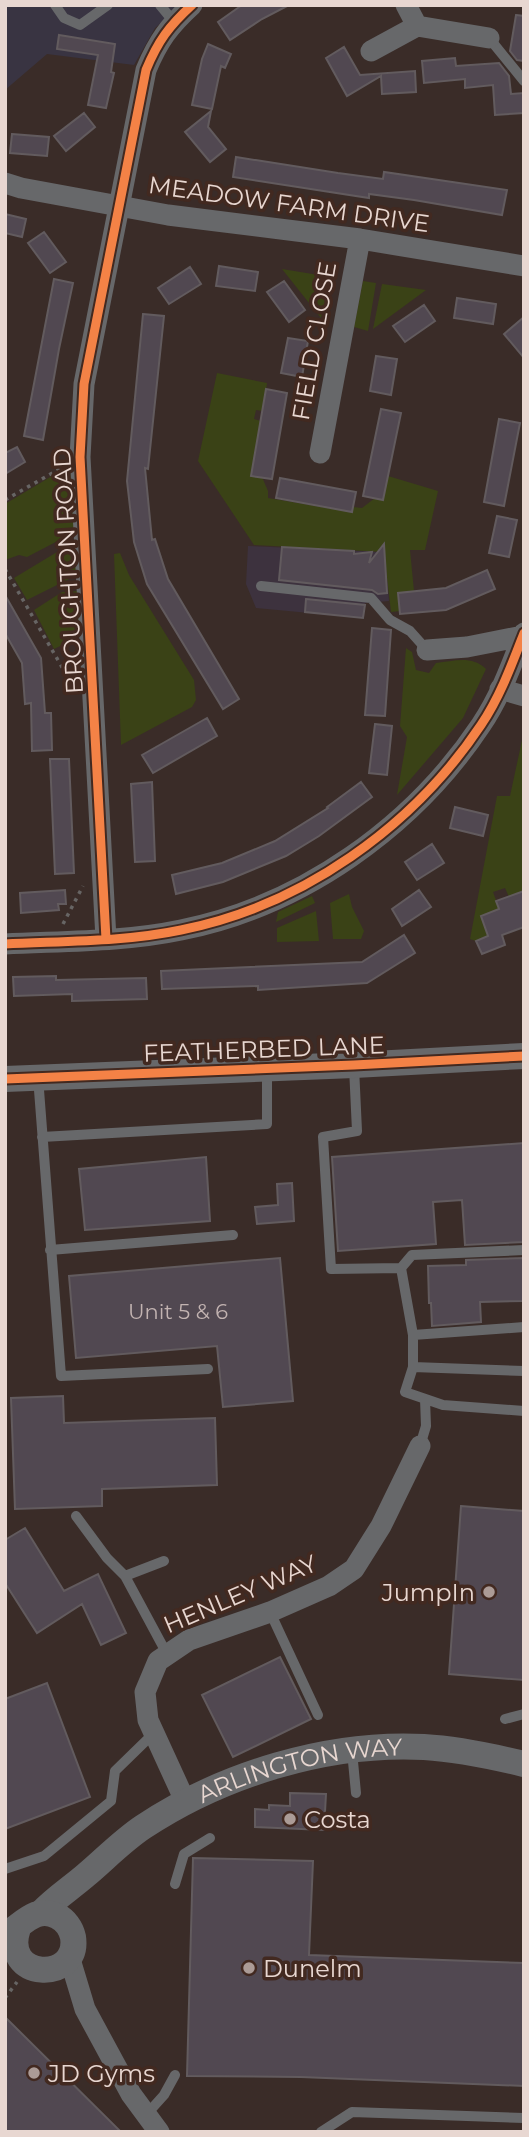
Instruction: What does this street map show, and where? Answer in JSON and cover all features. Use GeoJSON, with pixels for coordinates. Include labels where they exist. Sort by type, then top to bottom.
{"type":"FeatureCollection","features":[{"type":"Feature","properties":{"kind":"street","name":"BROUGHTON ROAD"},"geometry":{"type":"LineString","coordinates":[[106,939],[80,457],[84,384],[146,70],[167,13],[192,5]]}},
{"type":"Feature","properties":{"kind":"street"},"geometry":{"type":"LineString","coordinates":[[406,5],[417,26]]}},
{"type":"Feature","properties":{"kind":"street"},"geometry":{"type":"LineString","coordinates":[[371,51],[417,26],[489,38]]}},
{"type":"Feature","properties":{"kind":"street","name":"MEADOW FARM DRIVE"},"geometry":{"type":"LineString","coordinates":[[5,183],[168,215],[360,239],[524,267]]}},
{"type":"Feature","properties":{"kind":"street","name":"FIELD CLOSE"},"geometry":{"type":"LineString","coordinates":[[320,453],[360,239]]}},
{"type":"Feature","properties":{"kind":"street"},"geometry":{"type":"LineString","coordinates":[[5,944],[106,939],[180,931],[227,918],[290,892],[344,861],[398,821],[431,786],[480,726],[504,682],[523,635]]}},
{"type":"Feature","properties":{"kind":"street"},"geometry":{"type":"LineString","coordinates":[[427,650],[467,648],[523,635]]}},
{"type":"Feature","properties":{"kind":"street"},"geometry":{"type":"LineString","coordinates":[[485,644],[504,682],[524,696]]}},
{"type":"Feature","properties":{"kind":"street","name":"FEATHERBED LANE"},"geometry":{"type":"LineString","coordinates":[[5,1079],[524,1056]]}},
{"type":"Feature","properties":{"kind":"street","name":"HENLEY WAY"},"geometry":{"type":"LineString","coordinates":[[186,1802],[148,1720],[145,1692],[158,1661],[189,1640],[270,1612],[329,1586],[354,1569],[381,1526],[420,1446]]}},
{"type":"Feature","properties":{"kind":"street","name":"ARLINGTON WAY"},"geometry":{"type":"LineString","coordinates":[[159,2132],[131,2094],[85,2009],[36,1967],[26,1965],[19,1958],[12,1932],[27,1917],[41,1913],[57,1896],[142,1828],[186,1802],[234,1779],[276,1765],[352,1751],[424,1747],[485,1755],[524,1764]]}},
{"type":"Feature","properties":{"kind":"street","name":"ARLINGTON WAY"},"geometry":{"type":"LineString","coordinates":[[36,1967],[73,1947],[69,1926],[71,1913],[97,1866]]}},
{"type":"Feature","properties":{"kind":"street"},"geometry":{"type":"LineString","coordinates":[[41,1913],[57,1915],[69,1926]]}},
{"type":"Feature","properties":{"kind":"lane"},"geometry":{"type":"LineString","coordinates":[[55,5],[64,18],[80,25],[108,5]]}},
{"type":"Feature","properties":{"kind":"lane"},"geometry":{"type":"LineString","coordinates":[[489,38],[524,81]]}},
{"type":"Feature","properties":{"kind":"lane"},"geometry":{"type":"LineString","coordinates":[[261,586],[371,598],[390,620],[410,631],[427,650]]}},
{"type":"Feature","properties":{"kind":"lane"},"geometry":{"type":"LineString","coordinates":[[354,1065],[357,1131],[323,1136],[331,1269],[401,1268],[412,1255],[524,1250]]}},
{"type":"Feature","properties":{"kind":"lane"},"geometry":{"type":"LineString","coordinates":[[42,1137],[267,1124],[267,1068]]}},
{"type":"Feature","properties":{"kind":"lane"},"geometry":{"type":"LineString","coordinates":[[38,1077],[61,1377],[208,1369]]}},
{"type":"Feature","properties":{"kind":"lane"},"geometry":{"type":"LineString","coordinates":[[50,1250],[233,1236]]}},
{"type":"Feature","properties":{"kind":"lane"},"geometry":{"type":"LineString","coordinates":[[401,1268],[413,1335],[413,1367],[405,1392],[443,1405],[524,1411]]}},
{"type":"Feature","properties":{"kind":"lane"},"geometry":{"type":"LineString","coordinates":[[413,1335],[524,1327]]}},
{"type":"Feature","properties":{"kind":"lane"},"geometry":{"type":"LineString","coordinates":[[413,1367],[524,1371]]}},
{"type":"Feature","properties":{"kind":"lane"},"geometry":{"type":"LineString","coordinates":[[420,1446],[426,1426],[425,1399]]}},
{"type":"Feature","properties":{"kind":"lane"},"geometry":{"type":"LineString","coordinates":[[76,1516],[107,1558],[125,1576],[167,1654]]}},
{"type":"Feature","properties":{"kind":"lane"},"geometry":{"type":"LineString","coordinates":[[125,1576],[164,1561]]}},
{"type":"Feature","properties":{"kind":"lane"},"geometry":{"type":"LineString","coordinates":[[270,1612],[318,1715]]}},
{"type":"Feature","properties":{"kind":"lane"},"geometry":{"type":"LineString","coordinates":[[505,1719],[524,1714]]}},
{"type":"Feature","properties":{"kind":"lane"},"geometry":{"type":"LineString","coordinates":[[5,1869],[44,1856],[111,1801],[115,1771],[154,1733]]}},
{"type":"Feature","properties":{"kind":"lane"},"geometry":{"type":"LineString","coordinates":[[352,1751],[356,1793]]}},
{"type":"Feature","properties":{"kind":"lane"},"geometry":{"type":"LineString","coordinates":[[175,1884],[184,1854],[210,1838]]}},
{"type":"Feature","properties":{"kind":"lane"},"geometry":{"type":"LineString","coordinates":[[146,2115],[164,2095],[175,2075]]}},
{"type":"Feature","properties":{"kind":"lane"},"geometry":{"type":"LineString","coordinates":[[321,2132],[352,2112],[524,2118]]}},
{"type":"Feature","properties":{"kind":"path"},"geometry":{"type":"LineString","coordinates":[[5,500],[63,467]]}},
{"type":"Feature","properties":{"kind":"path"},"geometry":{"type":"LineString","coordinates":[[5,569],[74,687]]}},
{"type":"Feature","properties":{"kind":"path"},"geometry":{"type":"LineString","coordinates":[[60,929],[83,886]]}},
{"type":"Feature","properties":{"kind":"path"},"geometry":{"type":"LineString","coordinates":[[5,1998],[36,1967]]}},
{"type":"Feature","properties":{"kind":"shaded area"},"geometry":{"type":"Polygon","coordinates":[[[5,5],[180,5],[155,28],[134,65],[47,54],[5,90],[5,5]]]}},
{"type":"Feature","properties":{"kind":"shaded area"},"geometry":{"type":"Polygon","coordinates":[[[248,546],[385,552],[389,601],[365,603],[363,618],[256,608],[246,584],[248,546]]]}},
{"type":"Feature","properties":{"kind":"green space"},"geometry":{"type":"Polygon","coordinates":[[[282,269],[331,277],[321,318],[282,269]]]}},
{"type":"Feature","properties":{"kind":"green space"},"geometry":{"type":"Polygon","coordinates":[[[363,281],[376,283],[368,331],[354,327],[363,281]]]}},
{"type":"Feature","properties":{"kind":"green space"},"geometry":{"type":"Polygon","coordinates":[[[382,284],[426,290],[373,329],[382,284]]]}},
{"type":"Feature","properties":{"kind":"green space"},"geometry":{"type":"Polygon","coordinates":[[[217,373],[267,383],[263,411],[256,410],[254,419],[261,421],[262,477],[268,498],[352,512],[353,507],[362,508],[375,498],[388,476],[438,491],[425,550],[410,550],[414,591],[399,593],[400,611],[391,612],[384,552],[254,545],[198,461],[217,373]]]}},
{"type":"Feature","properties":{"kind":"green space"},"geometry":{"type":"Polygon","coordinates":[[[72,472],[75,532],[27,557],[19,555],[5,560],[5,504],[57,473],[59,475],[72,472]]]}},
{"type":"Feature","properties":{"kind":"green space"},"geometry":{"type":"Polygon","coordinates":[[[76,547],[79,574],[27,600],[14,578],[62,549],[76,547]]]}},
{"type":"Feature","properties":{"kind":"green space"},"geometry":{"type":"Polygon","coordinates":[[[120,553],[129,575],[194,680],[196,700],[192,707],[121,745],[114,554],[120,553]]]}},
{"type":"Feature","properties":{"kind":"green space"},"geometry":{"type":"Polygon","coordinates":[[[78,591],[81,636],[54,649],[34,610],[62,592],[78,591]]]}},
{"type":"Feature","properties":{"kind":"green space"},"geometry":{"type":"Polygon","coordinates":[[[406,648],[412,652],[416,670],[429,673],[436,663],[462,660],[475,662],[486,669],[463,718],[397,795],[407,737],[400,726],[406,648]]]}},
{"type":"Feature","properties":{"kind":"green space"},"geometry":{"type":"Polygon","coordinates":[[[524,731],[524,891],[509,897],[505,888],[493,892],[501,914],[496,916],[494,911],[481,916],[488,936],[476,941],[470,939],[497,796],[510,796],[524,731]]]}},
{"type":"Feature","properties":{"kind":"green space"},"geometry":{"type":"Polygon","coordinates":[[[349,894],[352,907],[364,931],[361,939],[333,939],[330,903],[349,894]]]}},
{"type":"Feature","properties":{"kind":"green space"},"geometry":{"type":"Polygon","coordinates":[[[312,896],[315,903],[276,922],[278,912],[312,896]]]}},
{"type":"Feature","properties":{"kind":"green space"},"geometry":{"type":"Polygon","coordinates":[[[316,911],[319,941],[277,942],[277,928],[316,911]]]}},
{"type":"Feature","properties":{"kind":"building"},"geometry":{"type":"Polygon","coordinates":[[[242,5],[289,5],[230,40],[218,22],[242,5]]]}},
{"type":"Feature","properties":{"kind":"building"},"geometry":{"type":"Polygon","coordinates":[[[516,15],[524,16],[524,61],[517,60],[510,51],[516,15]]]}},
{"type":"Feature","properties":{"kind":"building"},"geometry":{"type":"Polygon","coordinates":[[[59,35],[115,44],[111,72],[114,73],[106,108],[88,105],[98,55],[57,49],[59,35]]]}},
{"type":"Feature","properties":{"kind":"building"},"geometry":{"type":"Polygon","coordinates":[[[208,44],[231,54],[225,68],[221,66],[212,109],[192,105],[208,44]]]}},
{"type":"Feature","properties":{"kind":"building"},"geometry":{"type":"Polygon","coordinates":[[[344,47],[360,75],[415,71],[416,92],[382,94],[381,76],[347,96],[326,58],[344,47]]]}},
{"type":"Feature","properties":{"kind":"building"},"geometry":{"type":"Polygon","coordinates":[[[455,58],[456,66],[499,63],[509,76],[511,94],[524,93],[524,113],[495,115],[493,85],[465,88],[465,79],[424,83],[422,61],[455,58]]]}},
{"type":"Feature","properties":{"kind":"building"},"geometry":{"type":"Polygon","coordinates":[[[211,111],[208,127],[226,149],[210,162],[185,132],[211,111]]]}},
{"type":"Feature","properties":{"kind":"building"},"geometry":{"type":"Polygon","coordinates":[[[84,113],[95,127],[66,151],[54,136],[84,113]]]}},
{"type":"Feature","properties":{"kind":"building"},"geometry":{"type":"Polygon","coordinates":[[[12,134],[49,137],[47,156],[10,153],[12,134]]]}},
{"type":"Feature","properties":{"kind":"building"},"geometry":{"type":"Polygon","coordinates":[[[236,157],[383,179],[384,172],[507,190],[502,215],[414,200],[369,194],[369,198],[233,177],[236,157]]]}},
{"type":"Feature","properties":{"kind":"building"},"geometry":{"type":"Polygon","coordinates":[[[5,214],[26,219],[22,237],[5,233],[5,214]]]}},
{"type":"Feature","properties":{"kind":"building"},"geometry":{"type":"Polygon","coordinates":[[[44,232],[66,262],[50,273],[28,243],[44,232]]]}},
{"type":"Feature","properties":{"kind":"building"},"geometry":{"type":"Polygon","coordinates":[[[219,266],[258,272],[255,291],[216,286],[219,266]]]}},
{"type":"Feature","properties":{"kind":"building"},"geometry":{"type":"Polygon","coordinates":[[[190,267],[201,284],[169,304],[158,288],[190,267]]]}},
{"type":"Feature","properties":{"kind":"building"},"geometry":{"type":"Polygon","coordinates":[[[54,279],[73,283],[43,440],[24,436],[54,279]]]}},
{"type":"Feature","properties":{"kind":"building"},"geometry":{"type":"Polygon","coordinates":[[[284,281],[305,310],[289,322],[267,292],[284,281]]]}},
{"type":"Feature","properties":{"kind":"building"},"geometry":{"type":"Polygon","coordinates":[[[457,298],[496,304],[493,324],[454,318],[457,298]]]}},
{"type":"Feature","properties":{"kind":"building"},"geometry":{"type":"Polygon","coordinates":[[[424,305],[435,321],[405,342],[393,326],[424,305]]]}},
{"type":"Feature","properties":{"kind":"building"},"geometry":{"type":"Polygon","coordinates":[[[143,314],[164,316],[148,469],[145,468],[152,540],[155,539],[168,579],[239,699],[223,709],[147,584],[134,542],[127,481],[143,314]]]}},
{"type":"Feature","properties":{"kind":"building"},"geometry":{"type":"Polygon","coordinates":[[[524,317],[524,358],[504,334],[524,317]]]}},
{"type":"Feature","properties":{"kind":"building"},"geometry":{"type":"Polygon","coordinates":[[[288,338],[308,341],[302,377],[281,373],[288,338]]]}},
{"type":"Feature","properties":{"kind":"building"},"geometry":{"type":"Polygon","coordinates":[[[376,356],[397,359],[391,395],[370,391],[376,356]]]}},
{"type":"Feature","properties":{"kind":"building"},"geometry":{"type":"Polygon","coordinates":[[[266,389],[287,393],[272,479],[251,476],[266,389]]]}},
{"type":"Feature","properties":{"kind":"building"},"geometry":{"type":"Polygon","coordinates":[[[381,409],[401,413],[383,500],[363,496],[381,409]]]}},
{"type":"Feature","properties":{"kind":"building"},"geometry":{"type":"Polygon","coordinates":[[[499,419],[520,423],[504,506],[484,502],[499,419]]]}},
{"type":"Feature","properties":{"kind":"building"},"geometry":{"type":"Polygon","coordinates":[[[17,447],[25,462],[5,474],[5,453],[17,447]]]}},
{"type":"Feature","properties":{"kind":"building"},"geometry":{"type":"Polygon","coordinates":[[[280,478],[356,492],[352,512],[276,498],[280,478]]]}},
{"type":"Feature","properties":{"kind":"building"},"geometry":{"type":"Polygon","coordinates":[[[497,516],[517,520],[509,557],[489,553],[497,516]]]}},
{"type":"Feature","properties":{"kind":"building"},"geometry":{"type":"Polygon","coordinates":[[[384,544],[387,593],[279,580],[282,547],[354,551],[354,554],[372,552],[369,563],[384,544]]]}},
{"type":"Feature","properties":{"kind":"building"},"geometry":{"type":"Polygon","coordinates":[[[487,570],[495,589],[446,610],[400,614],[398,593],[446,588],[487,570]]]}},
{"type":"Feature","properties":{"kind":"building"},"geometry":{"type":"Polygon","coordinates":[[[5,595],[41,658],[45,713],[51,713],[52,750],[32,751],[31,703],[25,704],[22,663],[5,633],[5,595]]]}},
{"type":"Feature","properties":{"kind":"building"},"geometry":{"type":"Polygon","coordinates":[[[306,599],[365,605],[363,618],[305,612],[306,599]]]}},
{"type":"Feature","properties":{"kind":"building"},"geometry":{"type":"Polygon","coordinates":[[[372,628],[391,630],[385,716],[365,715],[372,628]]]}},
{"type":"Feature","properties":{"kind":"building"},"geometry":{"type":"Polygon","coordinates":[[[207,718],[217,736],[153,773],[142,755],[207,718]]]}},
{"type":"Feature","properties":{"kind":"building"},"geometry":{"type":"Polygon","coordinates":[[[375,724],[392,726],[387,775],[369,773],[375,724]]]}},
{"type":"Feature","properties":{"kind":"building"},"geometry":{"type":"Polygon","coordinates":[[[50,759],[69,759],[74,873],[55,874],[50,759]]]}},
{"type":"Feature","properties":{"kind":"building"},"geometry":{"type":"Polygon","coordinates":[[[152,782],[155,861],[135,862],[131,784],[152,782]]]}},
{"type":"Feature","properties":{"kind":"building"},"geometry":{"type":"Polygon","coordinates":[[[361,782],[372,797],[319,836],[286,856],[223,882],[176,894],[172,875],[222,863],[275,841],[328,808],[361,782]]]}},
{"type":"Feature","properties":{"kind":"building"},"geometry":{"type":"Polygon","coordinates":[[[455,807],[488,815],[483,836],[450,828],[455,807]]]}},
{"type":"Feature","properties":{"kind":"building"},"geometry":{"type":"Polygon","coordinates":[[[432,844],[444,863],[417,880],[405,862],[432,844]]]}},
{"type":"Feature","properties":{"kind":"building"},"geometry":{"type":"Polygon","coordinates":[[[65,890],[66,904],[58,904],[59,910],[21,913],[20,893],[65,890]]]}},
{"type":"Feature","properties":{"kind":"building"},"geometry":{"type":"Polygon","coordinates":[[[419,890],[431,907],[402,926],[392,909],[419,890]]]}},
{"type":"Feature","properties":{"kind":"building"},"geometry":{"type":"Polygon","coordinates":[[[524,891],[524,927],[502,935],[505,945],[482,954],[476,941],[488,936],[481,916],[499,909],[496,901],[524,891]]]}},
{"type":"Feature","properties":{"kind":"building"},"geometry":{"type":"Polygon","coordinates":[[[404,935],[415,953],[367,983],[258,990],[258,986],[162,989],[161,971],[362,962],[404,935]]]}},
{"type":"Feature","properties":{"kind":"building"},"geometry":{"type":"Polygon","coordinates":[[[56,976],[56,980],[146,978],[147,999],[72,1001],[72,994],[14,996],[13,977],[56,976]]]}},
{"type":"Feature","properties":{"kind":"building"},"geometry":{"type":"Polygon","coordinates":[[[524,1143],[524,1242],[465,1245],[462,1200],[433,1202],[436,1244],[338,1251],[332,1157],[524,1143]]]}},
{"type":"Feature","properties":{"kind":"building"},"geometry":{"type":"Polygon","coordinates":[[[206,1157],[210,1221],[85,1230],[79,1169],[206,1157]]]}},
{"type":"Feature","properties":{"kind":"building"},"geometry":{"type":"Polygon","coordinates":[[[292,1183],[294,1221],[257,1224],[255,1207],[278,1205],[277,1184],[292,1183]]]}},
{"type":"Feature","properties":{"kind":"building"},"geometry":{"type":"Polygon","coordinates":[[[280,1258],[293,1401],[223,1407],[217,1346],[76,1358],[69,1276],[280,1258]]]}},
{"type":"Feature","properties":{"kind":"building"},"geometry":{"type":"Polygon","coordinates":[[[524,1258],[524,1301],[480,1302],[481,1322],[432,1326],[428,1266],[466,1265],[466,1260],[524,1258]]]}},
{"type":"Feature","properties":{"kind":"building"},"geometry":{"type":"Polygon","coordinates":[[[63,1396],[64,1423],[215,1418],[217,1485],[102,1489],[102,1506],[15,1509],[11,1398],[63,1396]]]}},
{"type":"Feature","properties":{"kind":"building","name":"JumpIn"},"geometry":{"type":"Polygon","coordinates":[[[461,1506],[524,1511],[524,1680],[449,1674],[461,1506]]]}},
{"type":"Feature","properties":{"kind":"building"},"geometry":{"type":"Polygon","coordinates":[[[25,1528],[64,1591],[98,1574],[126,1633],[101,1645],[82,1604],[37,1633],[5,1583],[5,1540],[25,1528]]]}},
{"type":"Feature","properties":{"kind":"building"},"geometry":{"type":"Polygon","coordinates":[[[280,1657],[311,1719],[233,1757],[202,1695],[280,1657]]]}},
{"type":"Feature","properties":{"kind":"building"},"geometry":{"type":"Polygon","coordinates":[[[47,1683],[90,1797],[5,1829],[5,1699],[47,1683]]]}},
{"type":"Feature","properties":{"kind":"building","name":"Costa"},"geometry":{"type":"Polygon","coordinates":[[[290,1793],[326,1794],[324,1830],[255,1827],[255,1809],[269,1810],[269,1805],[290,1806],[290,1793]]]}},
{"type":"Feature","properties":{"kind":"building"},"geometry":{"type":"Polygon","coordinates":[[[193,1858],[313,1861],[309,1955],[524,1963],[524,2086],[301,2077],[187,2076],[193,1858]]]}},
{"type":"Feature","properties":{"kind":"building","name":"JD Gyms"},"geometry":{"type":"Polygon","coordinates":[[[5,2017],[121,2132],[5,2132],[5,2017]]]}},
{"type":"Feature","properties":{"kind":"cycle path"},"geometry":{"type":"LineString","coordinates":[[106,939],[80,457],[84,384],[146,70],[165,34],[192,5]]}},
{"type":"Feature","properties":{"kind":"cycle path"},"geometry":{"type":"LineString","coordinates":[[5,944],[116,939],[181,930],[226,918],[269,902],[311,881],[351,857],[388,828],[422,797],[454,762],[494,703],[524,633]]}},
{"type":"Feature","properties":{"kind":"cycle path"},"geometry":{"type":"LineString","coordinates":[[5,1079],[524,1056]]}},
{"type":"Feature","properties":{"kind":"place","name":"JumpIn"},"geometry":{"type":"Point","coordinates":[489,1592]}},
{"type":"Feature","properties":{"kind":"place","name":"Costa"},"geometry":{"type":"Point","coordinates":[290,1819]}},
{"type":"Feature","properties":{"kind":"place","name":"Dunelm"},"geometry":{"type":"Point","coordinates":[249,1968]}},
{"type":"Feature","properties":{"kind":"place","name":"JD Gyms"},"geometry":{"type":"Point","coordinates":[34,2073]}}]}
